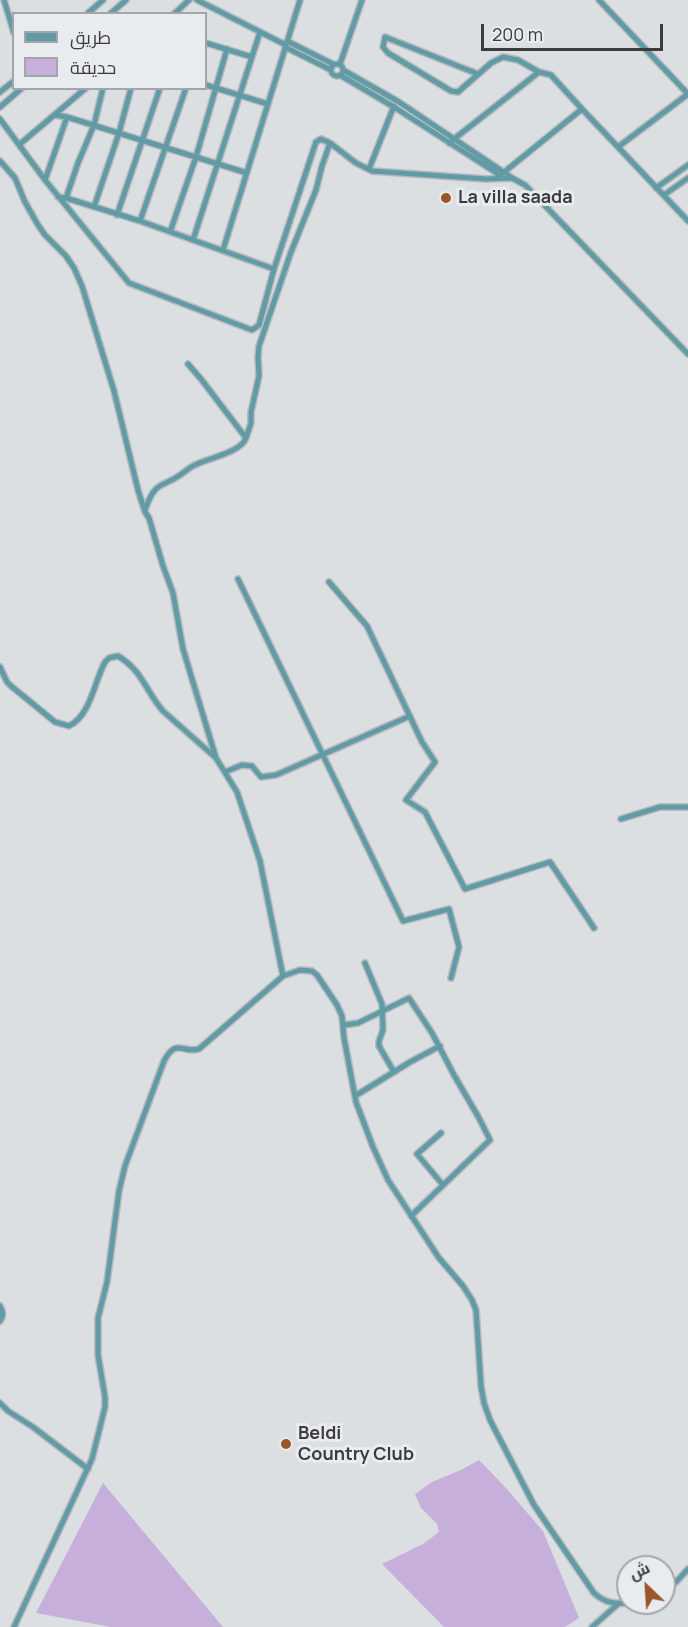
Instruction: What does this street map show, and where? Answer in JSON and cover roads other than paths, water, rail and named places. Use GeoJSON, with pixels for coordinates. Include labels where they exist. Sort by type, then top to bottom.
{"type":"FeatureCollection","features":[{"type":"Feature","properties":{"kind":"street"},"geometry":{"type":"LineString","coordinates":[[4,0],[12,26]]}},
{"type":"Feature","properties":{"kind":"street"},"geometry":{"type":"LineString","coordinates":[[89,12],[103,0]]}},
{"type":"Feature","properties":{"kind":"street"},"geometry":{"type":"LineString","coordinates":[[112,12],[126,0]]}},
{"type":"Feature","properties":{"kind":"street"},"geometry":{"type":"LineString","coordinates":[[197,0],[396,100],[455,138],[502,175]]}},
{"type":"Feature","properties":{"kind":"street"},"geometry":{"type":"LineString","coordinates":[[223,250],[300,0]]}},
{"type":"Feature","properties":{"kind":"street"},"geometry":{"type":"LineString","coordinates":[[337,69],[362,0]]}},
{"type":"Feature","properties":{"kind":"street"},"geometry":{"type":"LineString","coordinates":[[599,0],[688,94],[618,147]]}},
{"type":"Feature","properties":{"kind":"street"},"geometry":{"type":"LineString","coordinates":[[176,12],[188,2]]}},
{"type":"Feature","properties":{"kind":"street"},"geometry":{"type":"LineString","coordinates":[[194,240],[260,32]]}},
{"type":"Feature","properties":{"kind":"street"},"geometry":{"type":"LineString","coordinates":[[478,74],[385,37],[383,42],[383,47],[388,53],[451,91],[458,92],[491,63],[503,57],[518,60],[539,72],[551,75],[688,220]]}},
{"type":"Feature","properties":{"kind":"street"},"geometry":{"type":"LineString","coordinates":[[207,43],[252,57]]}},
{"type":"Feature","properties":{"kind":"street"},"geometry":{"type":"LineString","coordinates":[[170,232],[196,157],[227,49]]}},
{"type":"Feature","properties":{"kind":"street"},"geometry":{"type":"LineString","coordinates":[[337,69],[449,143],[502,175],[512,177],[525,185],[688,354]]}},
{"type":"Feature","properties":{"kind":"street"},"geometry":{"type":"LineString","coordinates":[[449,143],[539,72]]}},
{"type":"Feature","properties":{"kind":"street"},"geometry":{"type":"LineString","coordinates":[[0,92],[12,83]]}},
{"type":"Feature","properties":{"kind":"street"},"geometry":{"type":"LineString","coordinates":[[207,85],[268,104]]}},
{"type":"Feature","properties":{"kind":"street"},"geometry":{"type":"LineString","coordinates":[[0,107],[20,90]]}},
{"type":"Feature","properties":{"kind":"street"},"geometry":{"type":"LineString","coordinates":[[20,144],[84,90]]}},
{"type":"Feature","properties":{"kind":"street"},"geometry":{"type":"LineString","coordinates":[[66,198],[94,125],[103,90]]}},
{"type":"Feature","properties":{"kind":"street"},"geometry":{"type":"LineString","coordinates":[[94,207],[119,133],[130,90]]}},
{"type":"Feature","properties":{"kind":"street"},"geometry":{"type":"LineString","coordinates":[[117,215],[159,90]]}},
{"type":"Feature","properties":{"kind":"street"},"geometry":{"type":"LineString","coordinates":[[140,221],[185,90]]}},
{"type":"Feature","properties":{"kind":"street"},"geometry":{"type":"LineString","coordinates":[[369,169],[396,100]]}},
{"type":"Feature","properties":{"kind":"street"},"geometry":{"type":"LineString","coordinates":[[0,119],[58,197],[129,283],[252,330],[259,325],[274,269],[316,142],[321,139],[330,142],[356,163],[377,171],[486,179],[502,175],[582,109]]}},
{"type":"Feature","properties":{"kind":"street"},"geometry":{"type":"LineString","coordinates":[[55,115],[247,172]]}},
{"type":"Feature","properties":{"kind":"street"},"geometry":{"type":"LineString","coordinates":[[45,180],[68,117]]}},
{"type":"Feature","properties":{"kind":"street"},"geometry":{"type":"LineString","coordinates":[[145,512],[149,499],[160,486],[192,466],[239,447],[245,441],[251,423],[251,412],[259,376],[259,346],[291,252],[316,190],[330,142]]}},
{"type":"Feature","properties":{"kind":"street"},"geometry":{"type":"LineString","coordinates":[[0,161],[15,178],[38,225],[66,256],[82,285],[114,392],[138,490],[173,593],[183,649],[216,758]]}},
{"type":"Feature","properties":{"kind":"street"},"geometry":{"type":"LineString","coordinates":[[656,188],[687,169]]}},
{"type":"Feature","properties":{"kind":"street"},"geometry":{"type":"LineString","coordinates":[[664,195],[688,178]]}},
{"type":"Feature","properties":{"kind":"street"},"geometry":{"type":"LineString","coordinates":[[58,197],[140,221],[274,269]]}},
{"type":"Feature","properties":{"kind":"street"},"geometry":{"type":"LineString","coordinates":[[188,364],[246,438]]}},
{"type":"Feature","properties":{"kind":"street"},"geometry":{"type":"LineString","coordinates":[[238,579],[404,921],[449,909],[459,946],[451,978]]}},
{"type":"Feature","properties":{"kind":"street"},"geometry":{"type":"LineString","coordinates":[[329,582],[367,626],[422,742],[435,762],[406,800],[425,812],[465,889],[549,862],[594,928]]}},
{"type":"Feature","properties":{"kind":"street"},"geometry":{"type":"LineString","coordinates":[[0,668],[11,686],[55,722],[69,726],[74,724],[84,711],[105,662],[118,656],[141,676],[156,703],[216,758],[234,786],[260,861],[283,976]]}},
{"type":"Feature","properties":{"kind":"street"},"geometry":{"type":"LineString","coordinates":[[225,772],[242,765],[252,766],[261,777],[276,775],[410,716]]}},
{"type":"Feature","properties":{"kind":"street"},"geometry":{"type":"LineString","coordinates":[[621,819],[660,807],[688,807]]}},
{"type":"Feature","properties":{"kind":"street"},"geometry":{"type":"LineString","coordinates":[[365,963],[382,1004],[383,1030],[379,1046],[394,1072]]}},
{"type":"Feature","properties":{"kind":"street"},"geometry":{"type":"LineString","coordinates":[[14,1627],[92,1459],[105,1407],[98,1355],[98,1318],[107,1282],[119,1191],[125,1166],[164,1061],[168,1054],[177,1047],[189,1051],[204,1047],[283,976],[306,969],[317,975],[342,1016],[355,1096],[362,1121],[388,1180],[439,1258],[472,1300],[476,1310],[481,1386],[490,1420],[519,1478],[548,1527],[594,1593],[601,1599],[616,1603]]}},
{"type":"Feature","properties":{"kind":"street"},"geometry":{"type":"LineString","coordinates":[[344,1025],[358,1023],[410,998],[440,1046],[490,1140],[411,1216]]}},
{"type":"Feature","properties":{"kind":"street"},"geometry":{"type":"LineString","coordinates":[[355,1096],[440,1046]]}},
{"type":"Feature","properties":{"kind":"street"},"geometry":{"type":"LineString","coordinates":[[441,1133],[417,1154],[442,1185]]}},
{"type":"Feature","properties":{"kind":"street"},"geometry":{"type":"LineString","coordinates":[[0,1306],[3,1311],[0,1321]]}},
{"type":"Feature","properties":{"kind":"street"},"geometry":{"type":"LineString","coordinates":[[0,1403],[88,1469]]}},
{"type":"Feature","properties":{"kind":"street"},"geometry":{"type":"LineString","coordinates":[[676,1582],[688,1569]]}},
{"type":"Feature","properties":{"kind":"street"},"geometry":{"type":"LineString","coordinates":[[592,1627],[616,1606]]}},
{"type":"Feature","properties":{"kind":"place","name":"La villa saada"},"geometry":{"type":"Point","coordinates":[446,198]}},
{"type":"Feature","properties":{"kind":"place","name":"Beldi Country Club"},"geometry":{"type":"Point","coordinates":[286,1444]}}]}
